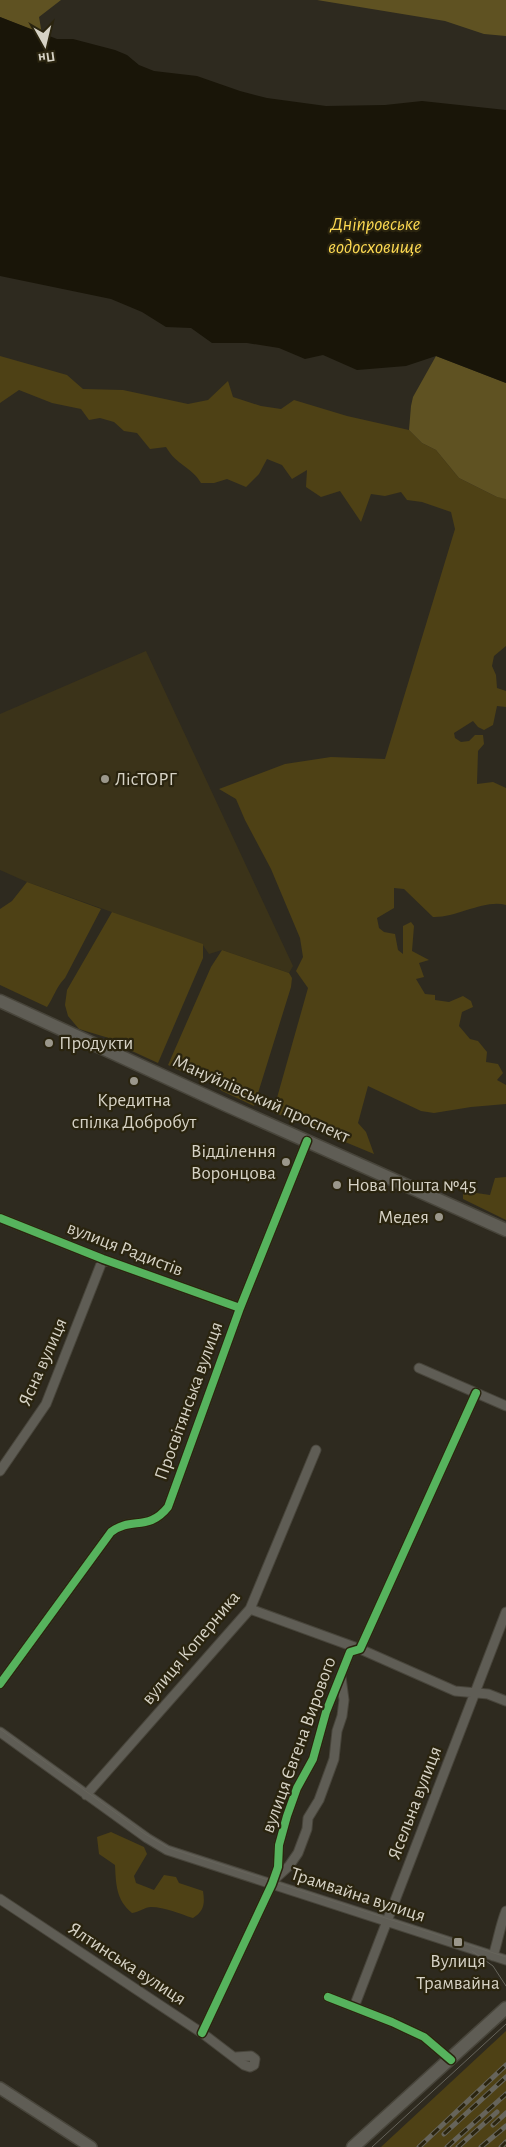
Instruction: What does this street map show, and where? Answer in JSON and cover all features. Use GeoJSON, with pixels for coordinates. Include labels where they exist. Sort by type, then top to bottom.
{"type":"FeatureCollection","features":[{"type":"Feature","properties":{"kind":"main road","name":"Мануйлівський проспект"},"geometry":{"type":"LineString","coordinates":[[0,1001],[506,1230]]}},
{"type":"Feature","properties":{"kind":"main road"},"geometry":{"type":"LineString","coordinates":[[353,2147],[451,2060],[506,2008]]}},
{"type":"Feature","properties":{"kind":"street","name":"Просвітянська вулиця"},"geometry":{"type":"LineString","coordinates":[[0,1684],[111,1532],[117,1527],[151,1522],[161,1516],[168,1507],[240,1308],[308,1141]]}},
{"type":"Feature","properties":{"kind":"street","name":"вулиця Радистів"},"geometry":{"type":"LineString","coordinates":[[0,1218],[103,1259],[240,1308]]}},
{"type":"Feature","properties":{"kind":"street","name":"Ясна вулиця"},"geometry":{"type":"LineString","coordinates":[[0,1471],[46,1404],[103,1259]]}},
{"type":"Feature","properties":{"kind":"street"},"geometry":{"type":"LineString","coordinates":[[419,1368],[506,1406]]}},
{"type":"Feature","properties":{"kind":"street","name":"вулиця Євгена Вирового"},"geometry":{"type":"LineString","coordinates":[[202,2033],[278,1867],[279,1845],[287,1816],[297,1788],[313,1758],[326,1712],[350,1652],[360,1649],[476,1393]]}},
{"type":"Feature","properties":{"kind":"street","name":"вулиця Коперника"},"geometry":{"type":"LineString","coordinates":[[86,1795],[250,1609],[316,1450]]}},
{"type":"Feature","properties":{"kind":"street"},"geometry":{"type":"LineString","coordinates":[[250,1609],[360,1649],[455,1690],[488,1694],[506,1702]]}},
{"type":"Feature","properties":{"kind":"street","name":"Ясельна вулиця"},"geometry":{"type":"LineString","coordinates":[[354,2006],[506,1612]]}},
{"type":"Feature","properties":{"kind":"street","name":"вулиця Євгена Вирового"},"geometry":{"type":"LineString","coordinates":[[272,1882],[290,1866],[298,1853],[307,1829],[308,1818],[319,1800],[334,1759],[344,1700],[341,1675]]}},
{"type":"Feature","properties":{"kind":"street","name":"Трамвайна вулиця"},"geometry":{"type":"LineString","coordinates":[[0,1732],[160,1846],[506,1960]]}},
{"type":"Feature","properties":{"kind":"street","name":"Ялтинська вулиця"},"geometry":{"type":"LineString","coordinates":[[0,1899],[236,2057]]}},
{"type":"Feature","properties":{"kind":"street"},"geometry":{"type":"LineString","coordinates":[[493,1956],[506,1911]]}},
{"type":"Feature","properties":{"kind":"street"},"geometry":{"type":"LineString","coordinates":[[328,1997],[354,2006],[424,2038],[451,2060]]}},
{"type":"Feature","properties":{"kind":"street"},"geometry":{"type":"LineString","coordinates":[[0,2088],[77,2144],[91,2147]]}},
{"type":"Feature","properties":{"kind":"shaded area"},"geometry":{"type":"Polygon","coordinates":[[[0,0],[61,0],[39,17],[42,34],[0,17],[0,0]]]}},
{"type":"Feature","properties":{"kind":"shaded area"},"geometry":{"type":"Polygon","coordinates":[[[317,0],[506,0],[506,36],[484,34],[445,21],[317,0]]]}},
{"type":"Feature","properties":{"kind":"shaded area"},"geometry":{"type":"Polygon","coordinates":[[[0,356],[67,375],[83,389],[123,390],[188,404],[208,400],[228,381],[233,397],[261,406],[281,409],[294,400],[347,416],[409,430],[422,443],[436,450],[459,478],[497,497],[506,498],[506,646],[494,656],[492,666],[496,675],[497,688],[506,691],[506,707],[497,706],[493,725],[484,730],[473,721],[454,733],[455,738],[461,742],[469,741],[475,735],[483,735],[484,744],[478,751],[477,784],[493,782],[506,788],[506,905],[489,904],[451,915],[433,917],[404,889],[394,888],[394,908],[377,918],[379,928],[384,932],[395,934],[398,950],[403,954],[403,926],[411,922],[414,926],[412,951],[429,960],[419,963],[424,977],[416,979],[425,994],[435,995],[435,1000],[449,1002],[463,996],[471,1001],[473,1007],[462,1012],[459,1026],[470,1039],[478,1041],[487,1052],[486,1062],[498,1064],[503,1073],[497,1080],[506,1085],[506,1104],[434,1113],[421,1111],[368,1086],[358,1123],[366,1132],[374,1154],[273,1112],[308,988],[296,971],[303,957],[300,938],[271,869],[236,799],[219,789],[285,764],[331,757],[385,759],[455,529],[451,512],[422,502],[407,500],[401,492],[385,496],[371,494],[361,522],[340,491],[321,497],[306,487],[307,470],[292,479],[282,465],[267,459],[259,474],[246,487],[227,479],[214,483],[201,483],[166,447],[150,449],[137,433],[124,431],[114,422],[100,418],[89,420],[81,409],[52,403],[19,390],[0,403],[0,356]]]}},
{"type":"Feature","properties":{"kind":"shaded area"},"geometry":{"type":"Polygon","coordinates":[[[436,356],[506,383],[506,499],[497,497],[459,478],[436,450],[422,443],[409,430],[413,397],[436,356]]]}},
{"type":"Feature","properties":{"kind":"shaded area"},"geometry":{"type":"Polygon","coordinates":[[[146,651],[293,966],[289,973],[222,950],[209,954],[202,944],[27,882],[0,870],[0,714],[146,651]]]}},
{"type":"Feature","properties":{"kind":"shaded area"},"geometry":{"type":"Polygon","coordinates":[[[27,882],[101,909],[65,978],[47,1007],[0,985],[0,909],[12,901],[27,882]]]}},
{"type":"Feature","properties":{"kind":"shaded area"},"geometry":{"type":"Polygon","coordinates":[[[112,912],[203,944],[203,958],[158,1063],[121,1046],[112,1039],[79,1029],[68,1016],[65,1005],[67,990],[112,912]]]}},
{"type":"Feature","properties":{"kind":"shaded area"},"geometry":{"type":"Polygon","coordinates":[[[222,950],[289,973],[292,978],[291,987],[254,1106],[222,1091],[205,1078],[189,1070],[181,1071],[168,1065],[211,967],[222,950]]]}},
{"type":"Feature","properties":{"kind":"shaded area"},"geometry":{"type":"Polygon","coordinates":[[[506,1177],[506,1220],[463,1199],[463,1191],[490,1195],[495,1178],[506,1177]]]}},
{"type":"Feature","properties":{"kind":"shaded area"},"geometry":{"type":"Polygon","coordinates":[[[111,1832],[144,1847],[147,1854],[134,1876],[136,1883],[154,1890],[164,1875],[176,1877],[179,1883],[203,1891],[204,1903],[202,1910],[193,1918],[156,1907],[132,1913],[120,1897],[115,1865],[99,1854],[97,1837],[111,1832]]]}},
{"type":"Feature","properties":{"kind":"shaded area"},"geometry":{"type":"Polygon","coordinates":[[[506,2031],[506,2147],[381,2147],[506,2031]]]}},
{"type":"Feature","properties":{"kind":"water","name":"Дніпровське водосховище"},"geometry":{"type":"Polygon","coordinates":[[[0,17],[57,39],[73,39],[115,50],[127,55],[139,65],[154,71],[197,76],[267,98],[326,106],[385,105],[422,101],[506,110],[506,383],[436,356],[406,366],[357,370],[323,355],[305,359],[279,348],[247,343],[212,343],[191,328],[166,327],[142,312],[111,299],[0,276],[0,17]]]}},
{"type":"Feature","properties":{"kind":"tram line"},"geometry":{"type":"LineString","coordinates":[[0,1729],[145,1834],[169,1848],[506,1957]]}},
{"type":"Feature","properties":{"kind":"tram line"},"geometry":{"type":"LineString","coordinates":[[472,1951],[493,1966],[506,1986]]}},
{"type":"Feature","properties":{"kind":"tram line"},"geometry":{"type":"LineString","coordinates":[[372,2147],[506,2024]]}},
{"type":"Feature","properties":{"kind":"railway"},"geometry":{"type":"LineString","coordinates":[[419,2147],[506,2065]]}},
{"type":"Feature","properties":{"kind":"railway"},"geometry":{"type":"LineString","coordinates":[[444,2134],[506,2077]]}},
{"type":"Feature","properties":{"kind":"railway"},"geometry":{"type":"LineString","coordinates":[[447,2147],[506,2094]]}},
{"type":"Feature","properties":{"kind":"railway"},"geometry":{"type":"LineString","coordinates":[[458,2147],[497,2112]]}},
{"type":"Feature","properties":{"kind":"railway"},"geometry":{"type":"LineString","coordinates":[[493,2125],[506,2113]]}},
{"type":"Feature","properties":{"kind":"railway"},"geometry":{"type":"LineString","coordinates":[[481,2147],[506,2126]]}},
{"type":"Feature","properties":{"kind":"railway"},"geometry":{"type":"LineString","coordinates":[[501,2147],[506,2142]]}},
{"type":"Feature","properties":{"kind":"cycle path"},"geometry":{"type":"LineString","coordinates":[[0,1684],[111,1532],[119,1527],[154,1519],[161,1515],[168,1507],[240,1308],[307,1141]]}},
{"type":"Feature","properties":{"kind":"cycle path"},"geometry":{"type":"LineString","coordinates":[[0,1218],[103,1259],[240,1308]]}},
{"type":"Feature","properties":{"kind":"cycle path"},"geometry":{"type":"LineString","coordinates":[[202,2033],[272,1884],[278,1867],[279,1845],[287,1816],[297,1788],[313,1759],[326,1712],[350,1652],[360,1649],[476,1393]]}},
{"type":"Feature","properties":{"kind":"cycle path"},"geometry":{"type":"LineString","coordinates":[[328,1997],[392,2022],[424,2037],[451,2060]]}},
{"type":"Feature","properties":{"kind":"place","name":"ЛісТОРГ"},"geometry":{"type":"Point","coordinates":[105,779]}},
{"type":"Feature","properties":{"kind":"place","name":"Продукти"},"geometry":{"type":"Point","coordinates":[49,1043]}},
{"type":"Feature","properties":{"kind":"place","name":"Кредитна спілка Добробут"},"geometry":{"type":"Point","coordinates":[134,1081]}},
{"type":"Feature","properties":{"kind":"place","name":"Відділення Воронцова"},"geometry":{"type":"Point","coordinates":[286,1162]}},
{"type":"Feature","properties":{"kind":"place","name":"Нова Пошта №45"},"geometry":{"type":"Point","coordinates":[337,1185]}},
{"type":"Feature","properties":{"kind":"place","name":"Медея"},"geometry":{"type":"Point","coordinates":[439,1217]}},
{"type":"Feature","properties":{"kind":"place","name":"Вулиця Трамвайна"},"geometry":{"type":"Point","coordinates":[458,1942]}}]}
